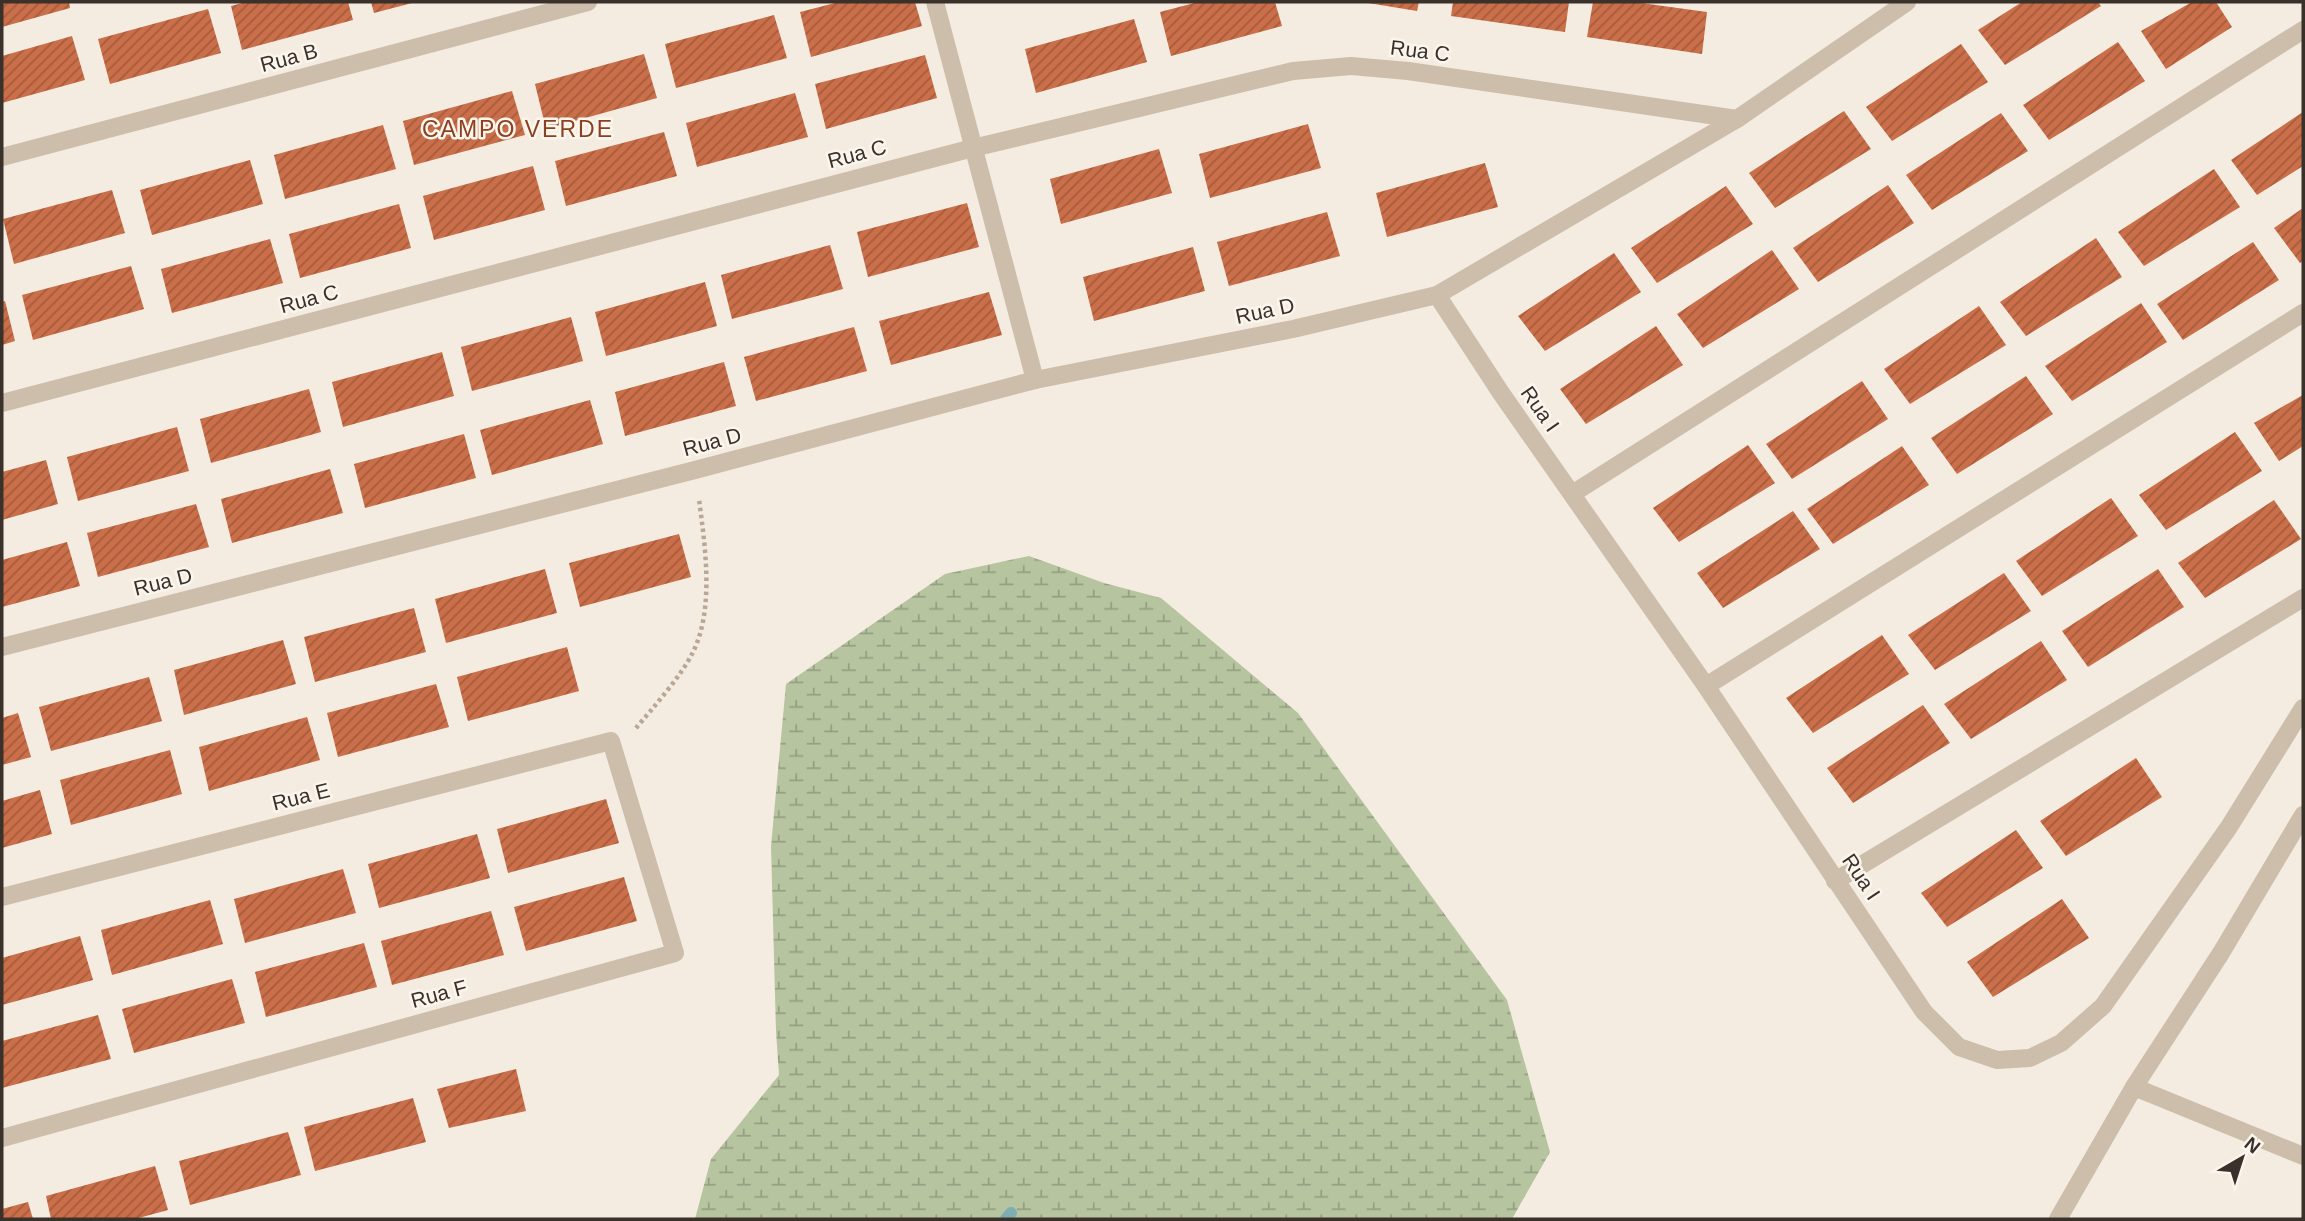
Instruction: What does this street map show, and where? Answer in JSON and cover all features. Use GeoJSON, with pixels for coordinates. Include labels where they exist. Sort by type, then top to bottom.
{"type":"FeatureCollection","features":[{"type":"Feature","properties":{"kind":"street","name":"Rua B"},"geometry":{"type":"LineString","coordinates":[[2,157],[588,2]]}},
{"type":"Feature","properties":{"kind":"street"},"geometry":{"type":"LineString","coordinates":[[935,2],[1035,380]]}},
{"type":"Feature","properties":{"kind":"street","name":"Rua D"},"geometry":{"type":"LineString","coordinates":[[2,647],[1035,380],[1293,329],[1437,295],[1737,119],[1907,2]]}},
{"type":"Feature","properties":{"kind":"street"},"geometry":{"type":"LineString","coordinates":[[1573,494],[2303,30]]}},
{"type":"Feature","properties":{"kind":"street","name":"Rua C"},"geometry":{"type":"LineString","coordinates":[[2,403],[973,148],[1293,71],[1351,66],[1408,71],[1737,119]]}},
{"type":"Feature","properties":{"kind":"street","name":"Rua I"},"geometry":{"type":"LineString","coordinates":[[1437,295],[1500,393],[1706,686],[1924,1012],[1959,1047],[1997,1060],[2030,1058],[2061,1042],[2103,1006],[2229,827],[2303,708]]}},
{"type":"Feature","properties":{"kind":"street"},"geometry":{"type":"LineString","coordinates":[[1706,686],[2303,313]]}},
{"type":"Feature","properties":{"kind":"street"},"geometry":{"type":"LineString","coordinates":[[1835,881],[2303,598]]}},
{"type":"Feature","properties":{"kind":"street","name":"Rua E"},"geometry":{"type":"LineString","coordinates":[[2,897],[611,741]]}},
{"type":"Feature","properties":{"kind":"street","name":"Rua F"},"geometry":{"type":"LineString","coordinates":[[2,1138],[675,953],[611,741]]}},
{"type":"Feature","properties":{"kind":"street"},"geometry":{"type":"LineString","coordinates":[[2058,1219],[2134,1087],[2298,836],[2303,816]]}},
{"type":"Feature","properties":{"kind":"street"},"geometry":{"type":"LineString","coordinates":[[2134,1087],[2303,1156]]}},
{"type":"Feature","properties":{"kind":"path"},"geometry":{"type":"LineString","coordinates":[[611,741],[635,730],[693,654],[706,609],[705,550],[695,470]]}},
{"type":"Feature","properties":{"kind":"green space"},"geometry":{"type":"Polygon","coordinates":[[[1029,556],[1104,583],[1161,598],[1298,713],[1507,1000],[1550,1152],[1512,1219],[695,1219],[711,1159],[779,1075],[771,846],[786,684],[945,574],[1029,556]]]}},
{"type":"Feature","properties":{"kind":"building"},"geometry":{"type":"Polygon","coordinates":[[[2,2],[69,2],[70,8],[2,27],[2,2]]]}},
{"type":"Feature","properties":{"kind":"building"},"geometry":{"type":"Polygon","coordinates":[[[246,2],[348,2],[353,20],[242,50],[231,6],[246,2]]]}},
{"type":"Feature","properties":{"kind":"building"},"geometry":{"type":"Polygon","coordinates":[[[371,2],[412,2],[412,3],[374,13],[371,2]]]}},
{"type":"Feature","properties":{"kind":"building"},"geometry":{"type":"Polygon","coordinates":[[[839,2],[915,2],[922,26],[811,57],[800,12],[839,2]]]}},
{"type":"Feature","properties":{"kind":"building"},"geometry":{"type":"Polygon","coordinates":[[[1198,2],[1275,2],[1282,26],[1171,56],[1160,12],[1198,2]]]}},
{"type":"Feature","properties":{"kind":"building"},"geometry":{"type":"Polygon","coordinates":[[[1362,2],[1419,2],[1417,11],[1362,2]]]}},
{"type":"Feature","properties":{"kind":"building"},"geometry":{"type":"Polygon","coordinates":[[[1453,2],[1569,2],[1565,32],[1451,16],[1453,2]]]}},
{"type":"Feature","properties":{"kind":"building"},"geometry":{"type":"Polygon","coordinates":[[[1593,2],[1634,2],[1707,12],[1702,54],[1587,37],[1593,2]]]}},
{"type":"Feature","properties":{"kind":"building"},"geometry":{"type":"Polygon","coordinates":[[[2022,2],[2098,2],[2101,6],[2005,65],[1978,30],[2022,2]]]}},
{"type":"Feature","properties":{"kind":"building"},"geometry":{"type":"Polygon","coordinates":[[[2192,2],[2216,2],[2232,27],[2166,69],[2141,31],[2192,2]]]}},
{"type":"Feature","properties":{"kind":"building"},"geometry":{"type":"Polygon","coordinates":[[[208,9],[221,53],[110,84],[98,39],[208,9]]]}},
{"type":"Feature","properties":{"kind":"building"},"geometry":{"type":"Polygon","coordinates":[[[774,15],[787,58],[676,88],[665,44],[774,15]]]}},
{"type":"Feature","properties":{"kind":"building"},"geometry":{"type":"Polygon","coordinates":[[[1134,19],[1147,62],[1036,93],[1025,49],[1134,19]]]}},
{"type":"Feature","properties":{"kind":"building"},"geometry":{"type":"Polygon","coordinates":[[[72,36],[85,80],[2,103],[2,56],[72,36]]]}},
{"type":"Feature","properties":{"kind":"building"},"geometry":{"type":"Polygon","coordinates":[[[2118,42],[2145,81],[2049,140],[2023,105],[2118,42]]]}},
{"type":"Feature","properties":{"kind":"building"},"geometry":{"type":"Polygon","coordinates":[[[1961,44],[1988,82],[1892,141],[1866,107],[1961,44]]]}},
{"type":"Feature","properties":{"kind":"building"},"geometry":{"type":"Polygon","coordinates":[[[644,54],[657,98],[546,129],[535,84],[644,54]]]}},
{"type":"Feature","properties":{"kind":"building"},"geometry":{"type":"Polygon","coordinates":[[[925,55],[937,98],[826,129],[815,84],[925,55]]]}},
{"type":"Feature","properties":{"kind":"building"},"geometry":{"type":"Polygon","coordinates":[[[512,91],[525,135],[414,165],[403,121],[512,91]]]}},
{"type":"Feature","properties":{"kind":"building"},"geometry":{"type":"Polygon","coordinates":[[[795,93],[808,137],[697,167],[686,123],[795,93]]]}},
{"type":"Feature","properties":{"kind":"building"},"geometry":{"type":"Polygon","coordinates":[[[1844,111],[1871,149],[1775,208],[1749,173],[1844,111]]]}},
{"type":"Feature","properties":{"kind":"building"},"geometry":{"type":"Polygon","coordinates":[[[2303,112],[2303,166],[2257,195],[2231,160],[2303,112]]]}},
{"type":"Feature","properties":{"kind":"building"},"geometry":{"type":"Polygon","coordinates":[[[2001,113],[2028,151],[1932,210],[1906,175],[2001,113]]]}},
{"type":"Feature","properties":{"kind":"building"},"geometry":{"type":"Polygon","coordinates":[[[1308,124],[1321,168],[1210,198],[1199,154],[1308,124]]]}},
{"type":"Feature","properties":{"kind":"building"},"geometry":{"type":"Polygon","coordinates":[[[383,125],[396,169],[285,199],[274,155],[383,125]]]}},
{"type":"Feature","properties":{"kind":"building"},"geometry":{"type":"Polygon","coordinates":[[[664,132],[677,176],[566,206],[555,161],[664,132]]]}},
{"type":"Feature","properties":{"kind":"building"},"geometry":{"type":"Polygon","coordinates":[[[1159,149],[1172,193],[1061,224],[1050,179],[1159,149]]]}},
{"type":"Feature","properties":{"kind":"building"},"geometry":{"type":"Polygon","coordinates":[[[250,160],[263,204],[152,235],[140,190],[250,160]]]}},
{"type":"Feature","properties":{"kind":"building"},"geometry":{"type":"Polygon","coordinates":[[[1485,163],[1498,207],[1387,237],[1376,193],[1485,163]]]}},
{"type":"Feature","properties":{"kind":"building"},"geometry":{"type":"Polygon","coordinates":[[[533,166],[545,210],[434,240],[423,196],[533,166]]]}},
{"type":"Feature","properties":{"kind":"building"},"geometry":{"type":"Polygon","coordinates":[[[2214,169],[2240,207],[2144,266],[2118,232],[2214,169]]]}},
{"type":"Feature","properties":{"kind":"building"},"geometry":{"type":"Polygon","coordinates":[[[1888,185],[1914,223],[1818,282],[1793,248],[1888,185]]]}},
{"type":"Feature","properties":{"kind":"building"},"geometry":{"type":"Polygon","coordinates":[[[1726,186],[1753,224],[1657,283],[1631,248],[1726,186]]]}},
{"type":"Feature","properties":{"kind":"building"},"geometry":{"type":"Polygon","coordinates":[[[112,190],[125,233],[14,264],[3,219],[112,190]]]}},
{"type":"Feature","properties":{"kind":"building"},"geometry":{"type":"Polygon","coordinates":[[[967,203],[979,247],[868,277],[857,232],[967,203]]]}},
{"type":"Feature","properties":{"kind":"building"},"geometry":{"type":"Polygon","coordinates":[[[399,204],[411,248],[300,278],[289,234],[399,204]]]}},
{"type":"Feature","properties":{"kind":"building"},"geometry":{"type":"Polygon","coordinates":[[[2303,208],[2303,261],[2300,263],[2274,228],[2303,208]]]}},
{"type":"Feature","properties":{"kind":"building"},"geometry":{"type":"Polygon","coordinates":[[[1327,212],[1340,256],[1229,286],[1217,242],[1327,212]]]}},
{"type":"Feature","properties":{"kind":"building"},"geometry":{"type":"Polygon","coordinates":[[[2096,238],[2122,277],[2026,336],[2000,302],[2096,238]]]}},
{"type":"Feature","properties":{"kind":"building"},"geometry":{"type":"Polygon","coordinates":[[[270,239],[283,283],[172,313],[161,269],[270,239]]]}},
{"type":"Feature","properties":{"kind":"building"},"geometry":{"type":"Polygon","coordinates":[[[2253,242],[2279,280],[2183,340],[2157,304],[2253,242]]]}},
{"type":"Feature","properties":{"kind":"building"},"geometry":{"type":"Polygon","coordinates":[[[830,245],[843,289],[732,319],[721,275],[830,245]]]}},
{"type":"Feature","properties":{"kind":"building"},"geometry":{"type":"Polygon","coordinates":[[[1193,247],[1205,291],[1094,321],[1083,277],[1193,247]]]}},
{"type":"Feature","properties":{"kind":"building"},"geometry":{"type":"Polygon","coordinates":[[[1772,250],[1799,289],[1703,348],[1677,314],[1772,250]]]}},
{"type":"Feature","properties":{"kind":"building"},"geometry":{"type":"Polygon","coordinates":[[[1614,253],[1641,292],[1545,351],[1518,316],[1614,253]]]}},
{"type":"Feature","properties":{"kind":"building"},"geometry":{"type":"Polygon","coordinates":[[[131,266],[144,309],[33,340],[22,295],[131,266]]]}},
{"type":"Feature","properties":{"kind":"building"},"geometry":{"type":"Polygon","coordinates":[[[705,282],[717,326],[606,356],[595,312],[705,282]]]}},
{"type":"Feature","properties":{"kind":"building"},"geometry":{"type":"Polygon","coordinates":[[[989,292],[1002,335],[891,365],[879,321],[989,292]]]}},
{"type":"Feature","properties":{"kind":"building"},"geometry":{"type":"Polygon","coordinates":[[[5,301],[15,341],[2,345],[2,302],[5,301]]]}},
{"type":"Feature","properties":{"kind":"building"},"geometry":{"type":"Polygon","coordinates":[[[2141,303],[2167,342],[2072,401],[2045,366],[2141,303]]]}},
{"type":"Feature","properties":{"kind":"building"},"geometry":{"type":"Polygon","coordinates":[[[1979,306],[2006,345],[1910,404],[1884,369],[1979,306]]]}},
{"type":"Feature","properties":{"kind":"building"},"geometry":{"type":"Polygon","coordinates":[[[571,317],[583,361],[472,391],[461,347],[571,317]]]}},
{"type":"Feature","properties":{"kind":"building"},"geometry":{"type":"Polygon","coordinates":[[[1656,326],[1683,365],[1586,424],[1560,389],[1656,326]]]}},
{"type":"Feature","properties":{"kind":"building"},"geometry":{"type":"Polygon","coordinates":[[[854,327],[867,371],[756,401],[744,357],[854,327]]]}},
{"type":"Feature","properties":{"kind":"building"},"geometry":{"type":"Polygon","coordinates":[[[442,352],[454,396],[343,427],[332,382],[442,352]]]}},
{"type":"Feature","properties":{"kind":"building"},"geometry":{"type":"Polygon","coordinates":[[[724,362],[736,406],[625,436],[615,392],[724,362]]]}},
{"type":"Feature","properties":{"kind":"building"},"geometry":{"type":"Polygon","coordinates":[[[2026,376],[2053,414],[1957,474],[1931,438],[2026,376]]]}},
{"type":"Feature","properties":{"kind":"building"},"geometry":{"type":"Polygon","coordinates":[[[1862,381],[1888,419],[1792,479],[1766,444],[1862,381]]]}},
{"type":"Feature","properties":{"kind":"building"},"geometry":{"type":"Polygon","coordinates":[[[309,389],[321,432],[211,463],[200,419],[309,389]]]}},
{"type":"Feature","properties":{"kind":"building"},"geometry":{"type":"Polygon","coordinates":[[[2303,395],[2303,446],[2279,461],[2254,423],[2303,395]]]}},
{"type":"Feature","properties":{"kind":"building"},"geometry":{"type":"Polygon","coordinates":[[[590,400],[603,444],[492,475],[480,430],[590,400]]]}},
{"type":"Feature","properties":{"kind":"building"},"geometry":{"type":"Polygon","coordinates":[[[177,427],[189,471],[78,501],[67,457],[177,427]]]}},
{"type":"Feature","properties":{"kind":"building"},"geometry":{"type":"Polygon","coordinates":[[[2235,432],[2262,471],[2166,530],[2139,495],[2235,432]]]}},
{"type":"Feature","properties":{"kind":"building"},"geometry":{"type":"Polygon","coordinates":[[[464,434],[476,478],[365,508],[354,464],[464,434]]]}},
{"type":"Feature","properties":{"kind":"building"},"geometry":{"type":"Polygon","coordinates":[[[1748,445],[1775,483],[1679,542],[1653,508],[1748,445]]]}},
{"type":"Feature","properties":{"kind":"building"},"geometry":{"type":"Polygon","coordinates":[[[1902,446],[1929,485],[1833,544],[1807,509],[1902,446]]]}},
{"type":"Feature","properties":{"kind":"building"},"geometry":{"type":"Polygon","coordinates":[[[46,460],[58,504],[2,520],[2,472],[46,460]]]}},
{"type":"Feature","properties":{"kind":"building"},"geometry":{"type":"Polygon","coordinates":[[[330,469],[343,513],[232,543],[221,499],[330,469]]]}},
{"type":"Feature","properties":{"kind":"building"},"geometry":{"type":"Polygon","coordinates":[[[2111,498],[2138,536],[2042,596],[2016,561],[2111,498]]]}},
{"type":"Feature","properties":{"kind":"building"},"geometry":{"type":"Polygon","coordinates":[[[2274,500],[2301,539],[2205,598],[2178,563],[2274,500]]]}},
{"type":"Feature","properties":{"kind":"building"},"geometry":{"type":"Polygon","coordinates":[[[196,504],[209,547],[98,577],[87,533],[196,504]]]}},
{"type":"Feature","properties":{"kind":"building"},"geometry":{"type":"Polygon","coordinates":[[[1793,511],[1820,549],[1723,608],[1697,573],[1793,511]]]}},
{"type":"Feature","properties":{"kind":"building"},"geometry":{"type":"Polygon","coordinates":[[[679,534],[691,577],[580,607],[569,563],[679,534]]]}},
{"type":"Feature","properties":{"kind":"building"},"geometry":{"type":"Polygon","coordinates":[[[67,542],[80,586],[2,607],[2,560],[67,542]]]}},
{"type":"Feature","properties":{"kind":"building"},"geometry":{"type":"Polygon","coordinates":[[[545,569],[557,613],[446,643],[435,599],[545,569]]]}},
{"type":"Feature","properties":{"kind":"building"},"geometry":{"type":"Polygon","coordinates":[[[2158,569],[2184,607],[2088,667],[2062,631],[2158,569]]]}},
{"type":"Feature","properties":{"kind":"building"},"geometry":{"type":"Polygon","coordinates":[[[2004,573],[2031,611],[1935,670],[1908,635],[2004,573]]]}},
{"type":"Feature","properties":{"kind":"building"},"geometry":{"type":"Polygon","coordinates":[[[414,608],[426,652],[315,682],[304,637],[414,608]]]}},
{"type":"Feature","properties":{"kind":"building"},"geometry":{"type":"Polygon","coordinates":[[[1882,635],[1909,674],[1813,733],[1786,698],[1882,635]]]}},
{"type":"Feature","properties":{"kind":"building"},"geometry":{"type":"Polygon","coordinates":[[[283,640],[296,684],[184,715],[174,670],[283,640]]]}},
{"type":"Feature","properties":{"kind":"building"},"geometry":{"type":"Polygon","coordinates":[[[2041,641],[2067,680],[1971,739],[1944,704],[2041,641]]]}},
{"type":"Feature","properties":{"kind":"building"},"geometry":{"type":"Polygon","coordinates":[[[567,647],[579,691],[468,721],[457,677],[567,647]]]}},
{"type":"Feature","properties":{"kind":"building"},"geometry":{"type":"Polygon","coordinates":[[[149,677],[162,721],[51,751],[39,707],[149,677]]]}},
{"type":"Feature","properties":{"kind":"building"},"geometry":{"type":"Polygon","coordinates":[[[436,684],[449,727],[338,757],[327,713],[436,684]]]}},
{"type":"Feature","properties":{"kind":"building"},"geometry":{"type":"Polygon","coordinates":[[[1923,705],[1950,743],[1853,803],[1827,768],[1923,705]]]}},
{"type":"Feature","properties":{"kind":"building"},"geometry":{"type":"Polygon","coordinates":[[[18,713],[31,757],[2,765],[2,718],[18,713]]]}},
{"type":"Feature","properties":{"kind":"building"},"geometry":{"type":"Polygon","coordinates":[[[307,717],[320,760],[209,791],[199,747],[307,717]]]}},
{"type":"Feature","properties":{"kind":"building"},"geometry":{"type":"Polygon","coordinates":[[[170,750],[182,794],[71,825],[60,780],[170,750]]]}},
{"type":"Feature","properties":{"kind":"building"},"geometry":{"type":"Polygon","coordinates":[[[2136,758],[2162,797],[2066,856],[2040,821],[2136,758]]]}},
{"type":"Feature","properties":{"kind":"building"},"geometry":{"type":"Polygon","coordinates":[[[40,790],[52,834],[2,848],[2,801],[40,790]]]}},
{"type":"Feature","properties":{"kind":"building"},"geometry":{"type":"Polygon","coordinates":[[[606,799],[619,843],[508,873],[497,829],[606,799]]]}},
{"type":"Feature","properties":{"kind":"building"},"geometry":{"type":"Polygon","coordinates":[[[2016,830],[2043,868],[1947,927],[1921,893],[2016,830]]]}},
{"type":"Feature","properties":{"kind":"building"},"geometry":{"type":"Polygon","coordinates":[[[477,834],[490,878],[379,908],[368,864],[477,834]]]}},
{"type":"Feature","properties":{"kind":"building"},"geometry":{"type":"Polygon","coordinates":[[[343,869],[356,913],[245,943],[234,899],[343,869]]]}},
{"type":"Feature","properties":{"kind":"building"},"geometry":{"type":"Polygon","coordinates":[[[624,877],[637,921],[526,951],[514,907],[624,877]]]}},
{"type":"Feature","properties":{"kind":"building"},"geometry":{"type":"Polygon","coordinates":[[[2062,899],[2089,938],[1993,997],[1967,962],[2062,899]]]}},
{"type":"Feature","properties":{"kind":"building"},"geometry":{"type":"Polygon","coordinates":[[[210,900],[223,944],[112,975],[101,930],[210,900]]]}},
{"type":"Feature","properties":{"kind":"building"},"geometry":{"type":"Polygon","coordinates":[[[491,911],[504,955],[392,985],[381,941],[491,911]]]}},
{"type":"Feature","properties":{"kind":"building"},"geometry":{"type":"Polygon","coordinates":[[[80,936],[93,980],[2,1005],[2,958],[80,936]]]}},
{"type":"Feature","properties":{"kind":"building"},"geometry":{"type":"Polygon","coordinates":[[[364,943],[377,987],[266,1017],[255,972],[364,943]]]}},
{"type":"Feature","properties":{"kind":"building"},"geometry":{"type":"Polygon","coordinates":[[[232,979],[245,1023],[134,1053],[122,1009],[232,979]]]}},
{"type":"Feature","properties":{"kind":"building"},"geometry":{"type":"Polygon","coordinates":[[[98,1015],[111,1059],[2,1088],[2,1041],[98,1015]]]}},
{"type":"Feature","properties":{"kind":"building"},"geometry":{"type":"Polygon","coordinates":[[[516,1069],[526,1111],[449,1128],[437,1089],[516,1069]]]}},
{"type":"Feature","properties":{"kind":"building"},"geometry":{"type":"Polygon","coordinates":[[[413,1098],[426,1142],[315,1171],[304,1127],[413,1098]]]}},
{"type":"Feature","properties":{"kind":"building"},"geometry":{"type":"Polygon","coordinates":[[[288,1132],[301,1175],[190,1205],[179,1161],[288,1132]]]}},
{"type":"Feature","properties":{"kind":"building"},"geometry":{"type":"Polygon","coordinates":[[[155,1166],[168,1210],[135,1219],[51,1219],[46,1196],[155,1166]]]}},
{"type":"Feature","properties":{"kind":"building"},"geometry":{"type":"Polygon","coordinates":[[[28,1202],[33,1219],[2,1219],[2,1209],[28,1202]]]}},
{"type":"Feature","properties":{"kind":"waterway"},"geometry":{"type":"LineString","coordinates":[[1006,1219],[1011,1213]]}},
{"type":"Feature","properties":{"kind":"district","name":"CAMPO VERDE"},"geometry":{"type":"Point","coordinates":[518,129]}}]}
